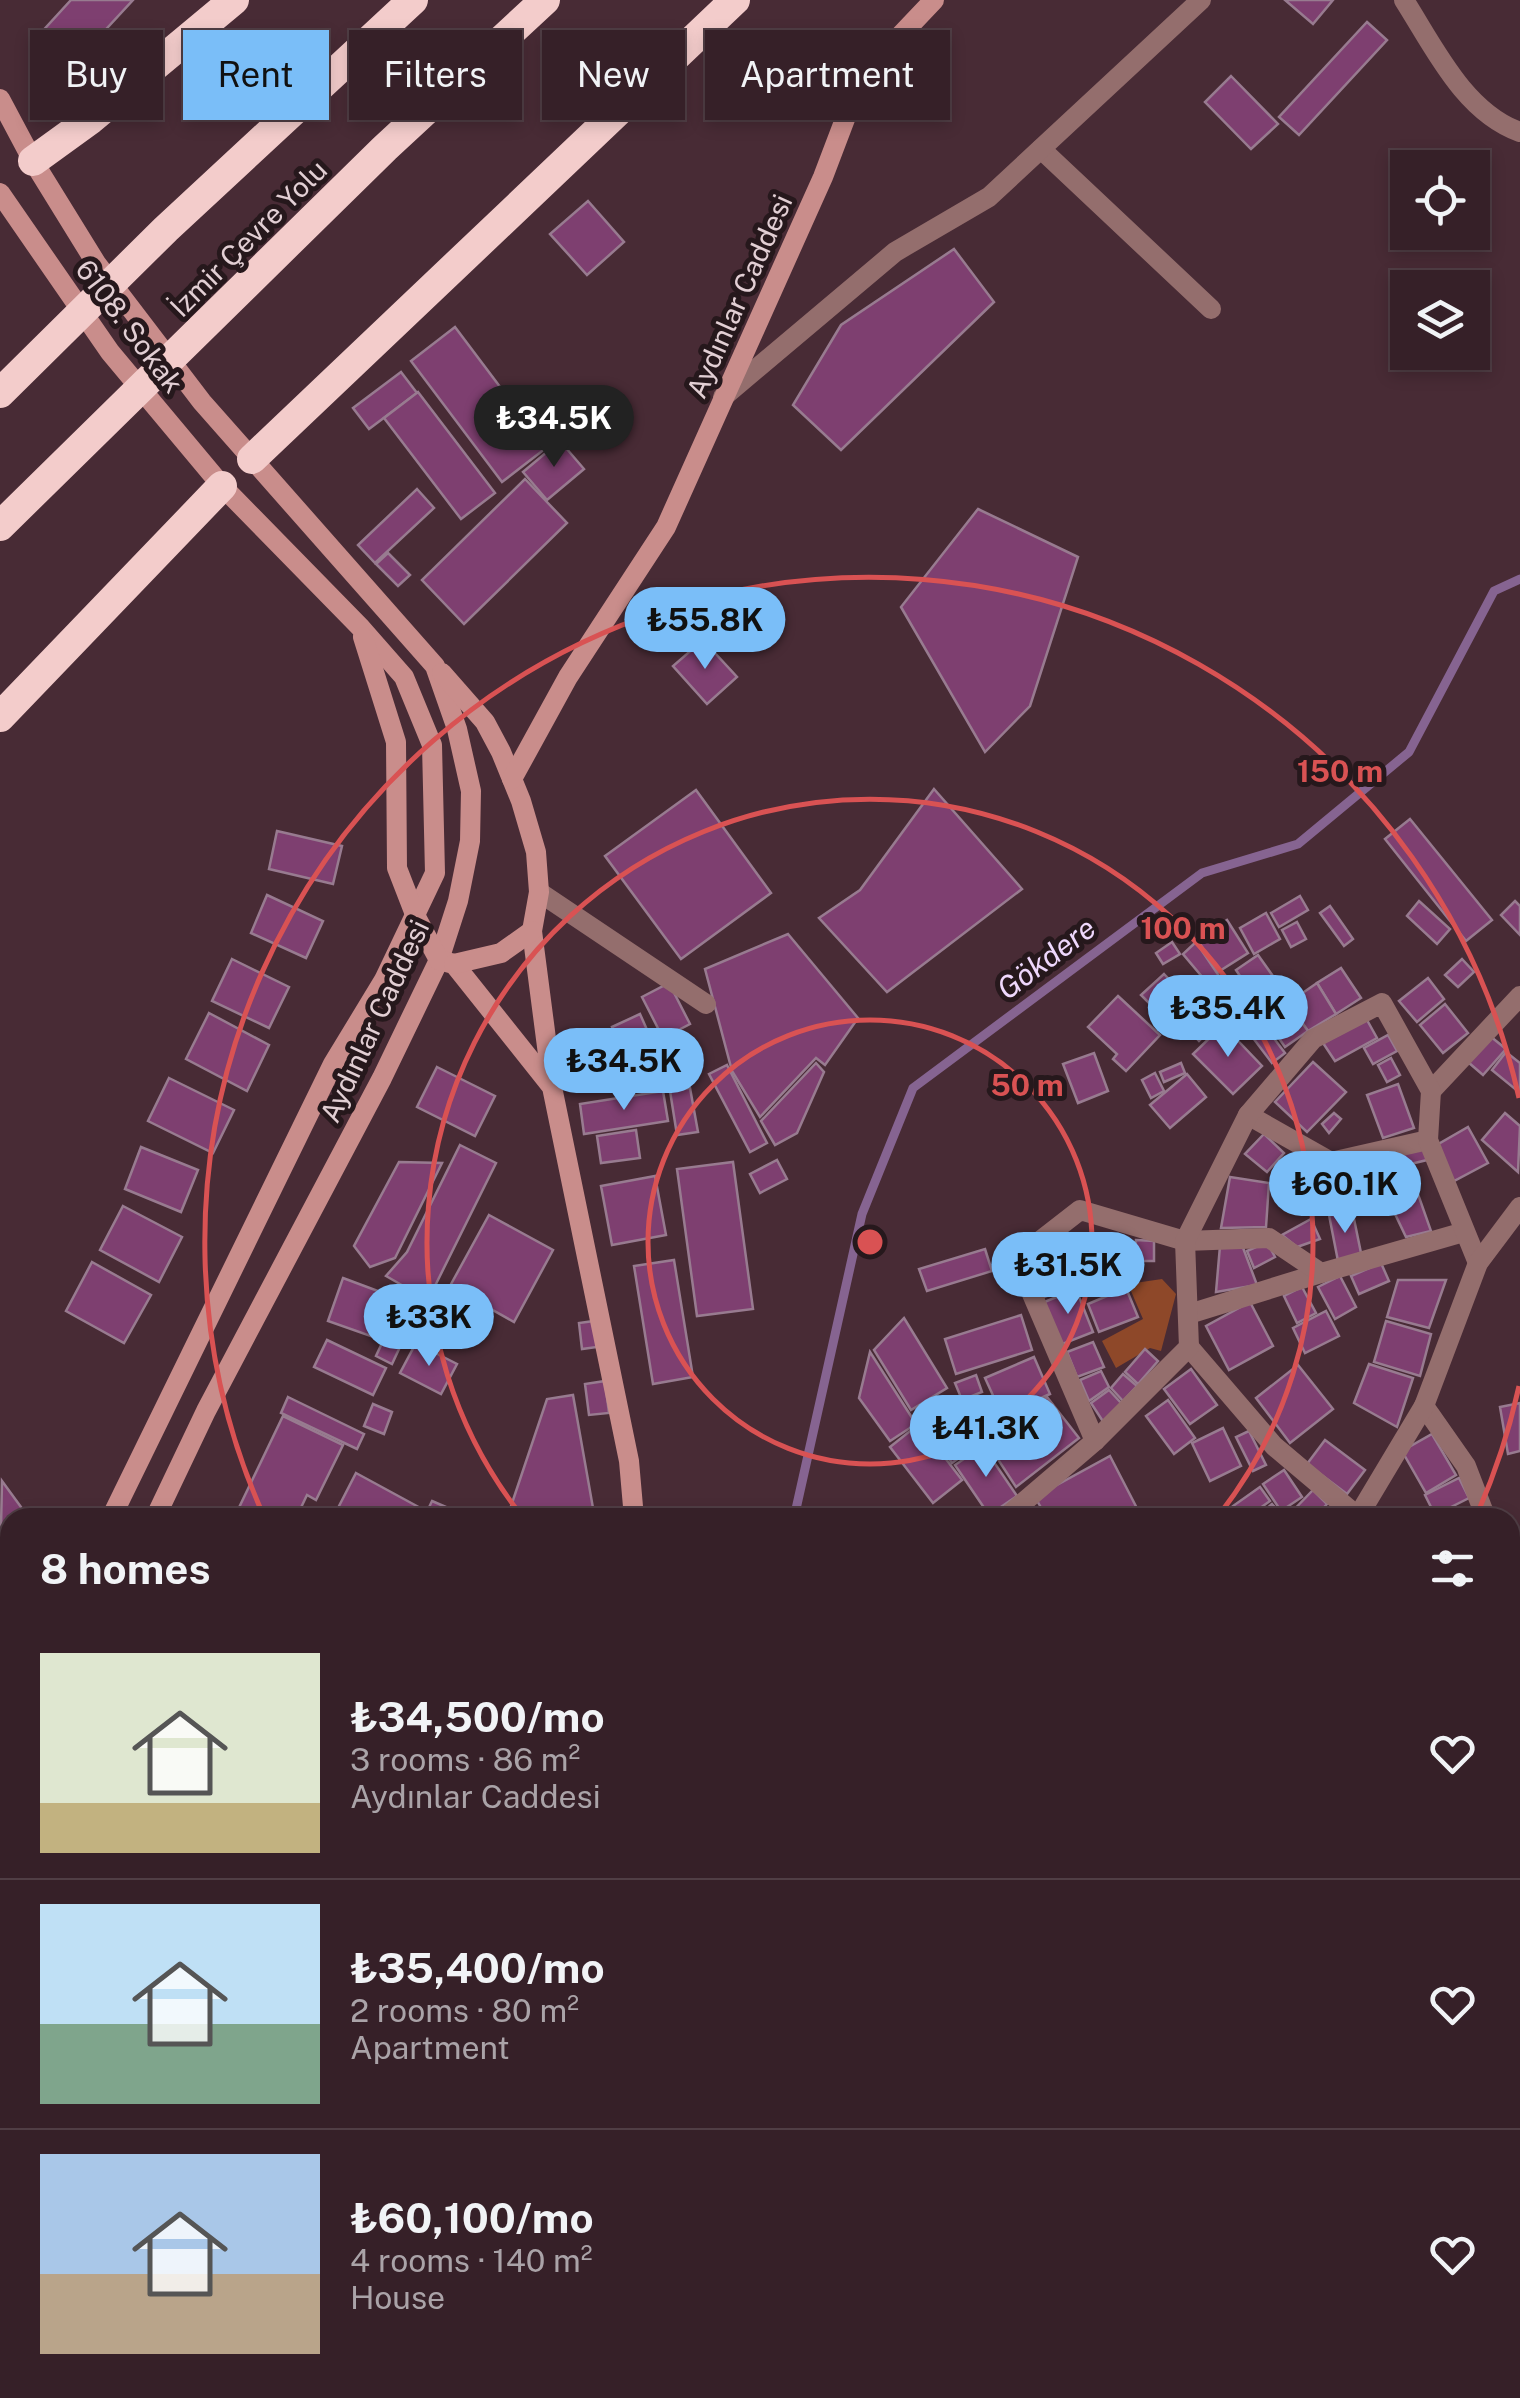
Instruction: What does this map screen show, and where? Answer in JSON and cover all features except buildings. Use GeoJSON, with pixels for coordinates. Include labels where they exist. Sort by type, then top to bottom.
{"type":"FeatureCollection","features":[{"type":"Feature","properties":{"kind":"highway"},"geometry":{"type":"LineString","coordinates":[[34,162],[234,0]]}},
{"type":"Feature","properties":{"kind":"highway"},"geometry":{"type":"LineString","coordinates":[[0,393],[166,229],[413,0]]}},
{"type":"Feature","properties":{"kind":"highway","name":"İzmir Çevre Yolu"},"geometry":{"type":"LineString","coordinates":[[0,526],[399,135],[545,0]]}},
{"type":"Feature","properties":{"kind":"highway"},"geometry":{"type":"LineString","coordinates":[[252,459],[735,0]]}},
{"type":"Feature","properties":{"kind":"highway"},"geometry":{"type":"LineString","coordinates":[[0,717],[222,486]]}},
{"type":"Feature","properties":{"kind":"main road","name":"Aydınlar Caddesi"},"geometry":{"type":"LineString","coordinates":[[512,780],[568,677],[666,527],[823,176],[861,76],[934,0]]}},
{"type":"Feature","properties":{"kind":"main road","name":"6108. Sokak"},"geometry":{"type":"LineString","coordinates":[[0,99],[96,263],[202,402],[252,459]]}},
{"type":"Feature","properties":{"kind":"main road","name":"6108. Sokak"},"geometry":{"type":"LineString","coordinates":[[0,193],[110,352],[222,486]]}},
{"type":"Feature","properties":{"kind":"main road","name":"Aydınlar Caddesi"},"geometry":{"type":"LineString","coordinates":[[160,1508],[447,962],[467,856],[471,792],[458,730],[435,666],[252,459]]}},
{"type":"Feature","properties":{"kind":"main road","name":"Aydınlar Caddesi"},"geometry":{"type":"LineString","coordinates":[[116,1508],[333,1064],[384,980],[435,873],[432,745],[404,678],[222,486]]}},
{"type":"Feature","properties":{"kind":"main road"},"geometry":{"type":"LineString","coordinates":[[360,628],[396,742],[398,868],[416,917],[447,962],[552,1087]]}},
{"type":"Feature","properties":{"kind":"main road"},"geometry":{"type":"LineString","coordinates":[[435,666],[485,722],[512,780],[536,852],[539,892],[532,931],[552,1087],[629,1461],[633,1508]]}},
{"type":"Feature","properties":{"kind":"main road"},"geometry":{"type":"LineString","coordinates":[[447,962],[501,953],[532,931]]}},
{"type":"Feature","properties":{"kind":"street"},"geometry":{"type":"LineString","coordinates":[[723,397],[895,252],[989,197],[1201,0]]}},
{"type":"Feature","properties":{"kind":"street"},"geometry":{"type":"LineString","coordinates":[[1404,0],[1454,80],[1502,126],[1520,132]]}},
{"type":"Feature","properties":{"kind":"street"},"geometry":{"type":"LineString","coordinates":[[1041,149],[1212,309]]}},
{"type":"Feature","properties":{"kind":"street"},"geometry":{"type":"LineString","coordinates":[[539,892],[706,1004]]}},
{"type":"Feature","properties":{"kind":"street"},"geometry":{"type":"LineString","coordinates":[[1431,1091],[1520,996]]}},
{"type":"Feature","properties":{"kind":"street"},"geometry":{"type":"LineString","coordinates":[[1348,1508],[1274,1446],[1188,1347],[1185,1241],[1248,1115],[1313,1039],[1382,1002],[1431,1091],[1428,1140],[1478,1263]]}},
{"type":"Feature","properties":{"kind":"street"},"geometry":{"type":"LineString","coordinates":[[1248,1115],[1331,1162],[1428,1140]]}},
{"type":"Feature","properties":{"kind":"street"},"geometry":{"type":"LineString","coordinates":[[1363,1508],[1424,1406],[1478,1263],[1520,1207]]}},
{"type":"Feature","properties":{"kind":"street"},"geometry":{"type":"LineString","coordinates":[[1095,1440],[1017,1260],[1080,1210],[1185,1241],[1269,1238],[1321,1274]]}},
{"type":"Feature","properties":{"kind":"street"},"geometry":{"type":"LineString","coordinates":[[1189,1314],[1464,1232]]}},
{"type":"Feature","properties":{"kind":"street"},"geometry":{"type":"LineString","coordinates":[[1017,1508],[1095,1440],[1188,1347]]}},
{"type":"Feature","properties":{"kind":"street"},"geometry":{"type":"LineString","coordinates":[[1424,1406],[1466,1466],[1482,1508]]}},
{"type":"Feature","properties":{"kind":"shaded area"},"geometry":{"type":"Polygon","coordinates":[[[1162,1279],[1176,1294],[1161,1351],[1150,1348],[1116,1368],[1102,1341],[1143,1319],[1128,1284],[1162,1279]]]}},
{"type":"Feature","properties":{"kind":"waterway","name":"Gökdere"},"geometry":{"type":"LineString","coordinates":[[796,1508],[862,1214],[913,1088],[1202,873],[1298,844],[1409,752],[1494,591],[1520,579]]}}]}
